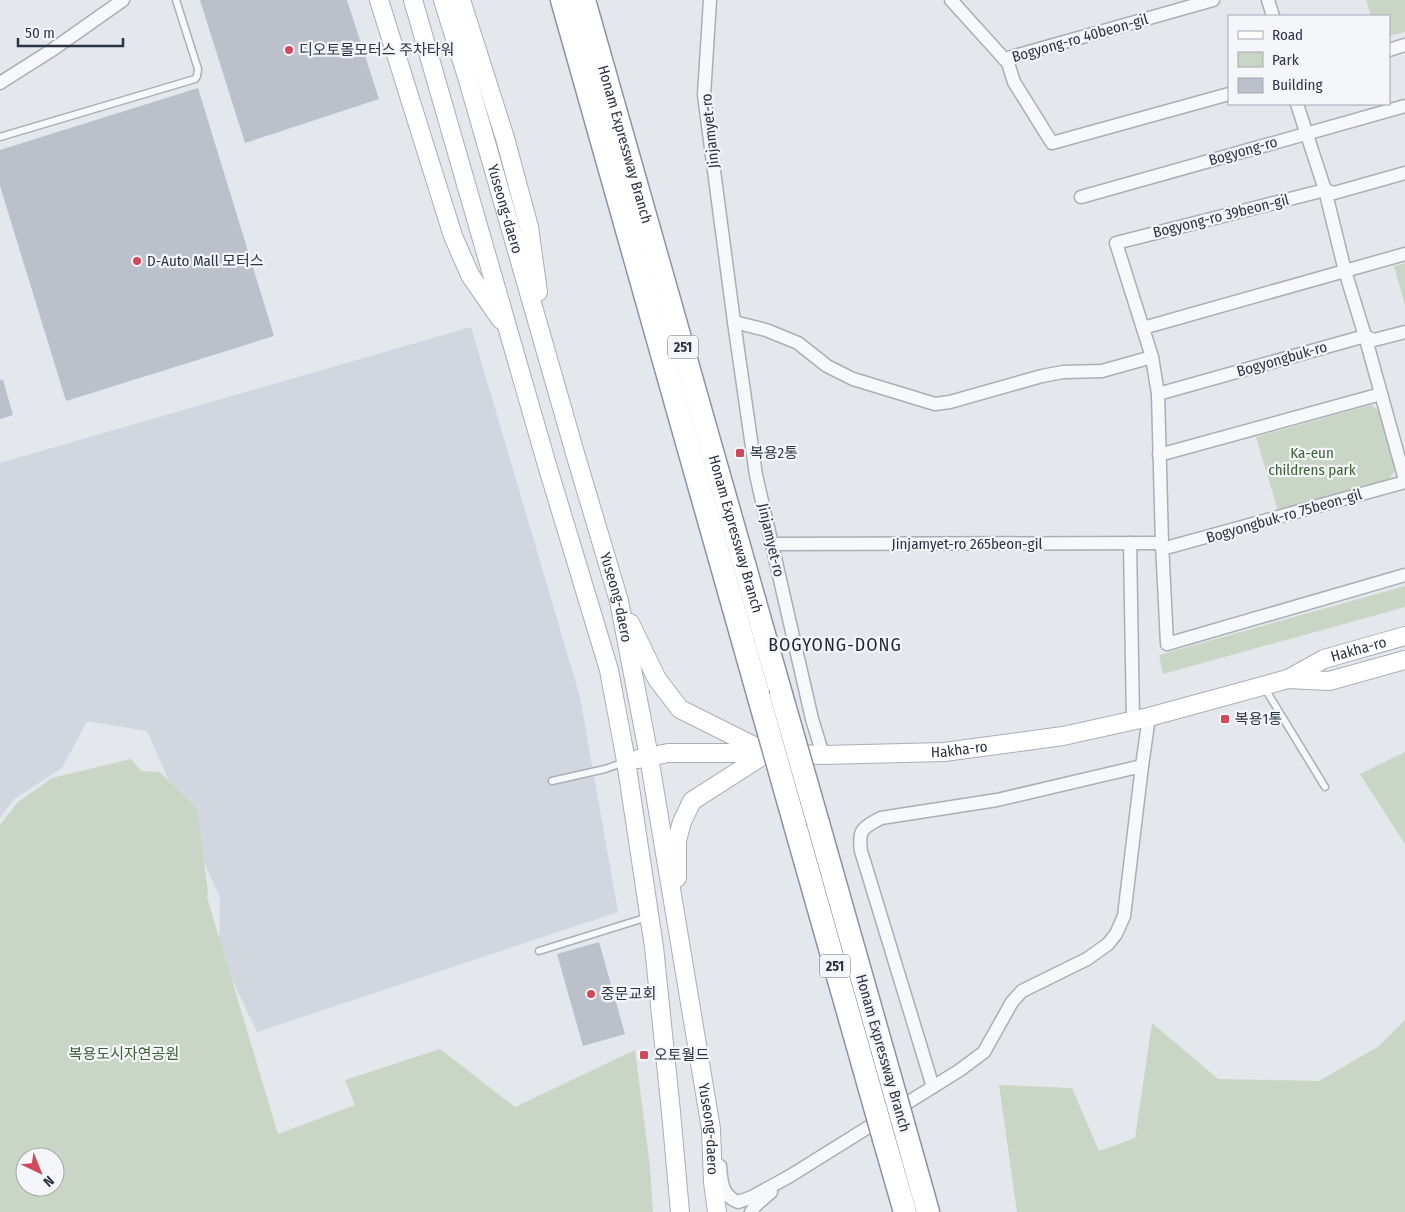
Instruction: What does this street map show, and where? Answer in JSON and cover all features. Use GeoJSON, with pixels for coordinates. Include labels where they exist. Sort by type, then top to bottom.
{"type":"FeatureCollection","features":[{"type":"Feature","properties":{"kind":"highway","name":"Honam Expressway Branch"},"geometry":{"type":"LineString","coordinates":[[562,0],[905,1212]]}},
{"type":"Feature","properties":{"kind":"highway","name":"Honam Expressway Branch"},"geometry":{"type":"LineString","coordinates":[[584,0],[928,1212]]}},
{"type":"Feature","properties":{"kind":"street"},"geometry":{"type":"LineString","coordinates":[[0,83],[52,50],[123,0]]}},
{"type":"Feature","properties":{"kind":"street"},"geometry":{"type":"LineString","coordinates":[[379,0],[453,236],[470,275],[510,334]]}},
{"type":"Feature","properties":{"kind":"street","name":"Yuseong-daero"},"geometry":{"type":"LineString","coordinates":[[413,0],[609,670],[626,761],[649,916],[672,1112],[680,1212]]}},
{"type":"Feature","properties":{"kind":"street","name":"Yuseong-daero"},"geometry":{"type":"LineString","coordinates":[[443,0],[471,89],[619,601],[678,929],[711,1129],[713,1182],[717,1212]]}},
{"type":"Feature","properties":{"kind":"street"},"geometry":{"type":"LineString","coordinates":[[461,0],[505,138],[529,227],[547,354]]}},
{"type":"Feature","properties":{"kind":"street","name":"Jinjamyet-ro"},"geometry":{"type":"LineString","coordinates":[[710,0],[704,95],[756,475],[812,719],[823,755]]}},
{"type":"Feature","properties":{"kind":"street"},"geometry":{"type":"LineString","coordinates":[[951,0],[1008,63],[1014,82],[1052,143],[1228,94]]}},
{"type":"Feature","properties":{"kind":"street","name":"Bogyong-ro 40beon-gil"},"geometry":{"type":"LineString","coordinates":[[1004,59],[1214,0]]}},
{"type":"Feature","properties":{"kind":"street"},"geometry":{"type":"LineString","coordinates":[[1268,0],[1273,15]]}},
{"type":"Feature","properties":{"kind":"street"},"geometry":{"type":"LineString","coordinates":[[1390,50],[1405,46]]}},
{"type":"Feature","properties":{"kind":"street"},"geometry":{"type":"LineString","coordinates":[[1297,105],[1325,190],[1345,271],[1366,336]]}},
{"type":"Feature","properties":{"kind":"street","name":"Bogyong-ro"},"geometry":{"type":"LineString","coordinates":[[1081,197],[1405,106]]}},
{"type":"Feature","properties":{"kind":"street","name":"Bogyong-ro 39beon-gil"},"geometry":{"type":"LineString","coordinates":[[1143,328],[1116,243],[1325,190],[1334,193],[1405,173]]}},
{"type":"Feature","properties":{"kind":"street"},"geometry":{"type":"LineString","coordinates":[[1405,254],[1143,328],[1152,357],[1158,394],[1167,644],[1405,576]]}},
{"type":"Feature","properties":{"kind":"street"},"geometry":{"type":"LineString","coordinates":[[734,322],[766,330],[798,343],[828,366],[853,380],[935,404],[950,402],[1042,376],[1063,372],[1102,371],[1152,357]]}},
{"type":"Feature","properties":{"kind":"street","name":"Bogyongbuk-ro"},"geometry":{"type":"LineString","coordinates":[[1158,394],[1366,336],[1374,340],[1405,332]]}},
{"type":"Feature","properties":{"kind":"street","name":"Bogyongbuk-ro 75beon-gil"},"geometry":{"type":"LineString","coordinates":[[1162,546],[1405,481],[1366,336]]}},
{"type":"Feature","properties":{"kind":"street"},"geometry":{"type":"LineString","coordinates":[[1159,455],[1381,394]]}},
{"type":"Feature","properties":{"kind":"street"},"geometry":{"type":"LineString","coordinates":[[711,1129],[720,1157],[721,1180],[731,1199],[738,1202],[790,1176],[960,1070],[984,1052],[1012,1002],[1022,991],[1086,959],[1108,944],[1116,934],[1124,916],[1142,766],[1141,719],[1130,543]]}},
{"type":"Feature","properties":{"kind":"street","name":"Jinjamyet-ro 265beon-gil"},"geometry":{"type":"LineString","coordinates":[[773,544],[1130,543],[1162,546]]}},
{"type":"Feature","properties":{"kind":"street"},"geometry":{"type":"LineString","coordinates":[[619,601],[657,680],[680,709],[767,753]]}},
{"type":"Feature","properties":{"kind":"street","name":"Hakha-ro"},"geometry":{"type":"LineString","coordinates":[[1288,680],[1324,659],[1405,636]]}},
{"type":"Feature","properties":{"kind":"street","name":"Hakha-ro"},"geometry":{"type":"LineString","coordinates":[[626,761],[668,753],[823,755],[944,752],[1063,736],[1141,719],[1288,680],[1329,681],[1405,660]]}},
{"type":"Feature","properties":{"kind":"street"},"geometry":{"type":"LineString","coordinates":[[678,929],[677,840],[682,822],[692,801],[767,753]]}},
{"type":"Feature","properties":{"kind":"street"},"geometry":{"type":"LineString","coordinates":[[933,1087],[861,852],[859,838],[862,831],[880,818],[997,800],[1142,766]]}},
{"type":"Feature","properties":{"kind":"street"},"geometry":{"type":"LineString","coordinates":[[751,1212],[755,1206],[790,1176]]}},
{"type":"Feature","properties":{"kind":"lane"},"geometry":{"type":"LineString","coordinates":[[1,137],[195,79],[198,69],[176,0]]}},
{"type":"Feature","properties":{"kind":"lane"},"geometry":{"type":"LineString","coordinates":[[1263,686],[1325,787]]}},
{"type":"Feature","properties":{"kind":"lane"},"geometry":{"type":"LineString","coordinates":[[552,782],[605,769],[626,761]]}},
{"type":"Feature","properties":{"kind":"lane"},"geometry":{"type":"LineString","coordinates":[[539,951],[649,916]]}},
{"type":"Feature","properties":{"kind":"shaded area"},"geometry":{"type":"Polygon","coordinates":[[[471,327],[580,697],[618,912],[257,1032],[219,952],[220,898],[147,731],[87,721],[62,768],[14,799],[0,818],[0,463],[471,327]]]}},
{"type":"Feature","properties":{"kind":"green space"},"geometry":{"type":"Polygon","coordinates":[[[1366,0],[1405,0],[1405,32],[1390,36],[1390,15],[1371,15],[1366,0]]]}},
{"type":"Feature","properties":{"kind":"green space"},"geometry":{"type":"Polygon","coordinates":[[[1405,263],[1405,305],[1394,266],[1405,263]]]}},
{"type":"Feature","properties":{"kind":"green space","name":"Ka-eun childrens park"},"geometry":{"type":"Polygon","coordinates":[[[1371,405],[1379,411],[1396,469],[1389,479],[1278,511],[1256,437],[1371,405]]]}},
{"type":"Feature","properties":{"kind":"green space"},"geometry":{"type":"Polygon","coordinates":[[[1405,586],[1405,607],[1163,674],[1159,655],[1405,586]]]}},
{"type":"Feature","properties":{"kind":"green space"},"geometry":{"type":"Polygon","coordinates":[[[1405,752],[1405,844],[1360,774],[1405,752]]]}},
{"type":"Feature","properties":{"kind":"green space","name":"복용도시자연공원"},"geometry":{"type":"Polygon","coordinates":[[[131,759],[141,771],[160,772],[197,809],[208,892],[207,897],[278,1134],[355,1105],[345,1080],[440,1049],[515,1107],[635,1050],[650,1167],[653,1212],[0,1212],[0,825],[18,802],[52,778],[131,759]]]}},
{"type":"Feature","properties":{"kind":"green space"},"geometry":{"type":"Polygon","coordinates":[[[1405,1020],[1405,1212],[1017,1212],[999,1085],[1072,1088],[1099,1151],[1135,1138],[1152,1023],[1218,1079],[1319,1081],[1379,1046],[1405,1020]]]}},
{"type":"Feature","properties":{"kind":"building","name":"디오토몰모터스 주차타워"},"geometry":{"type":"Polygon","coordinates":[[[200,0],[347,0],[379,99],[245,143],[200,0]]]}},
{"type":"Feature","properties":{"kind":"building","name":"D-Auto Mall 모터스"},"geometry":{"type":"Polygon","coordinates":[[[198,88],[274,336],[66,401],[0,186],[0,150],[198,88]]]}},
{"type":"Feature","properties":{"kind":"building"},"geometry":{"type":"Polygon","coordinates":[[[0,380],[3,380],[13,415],[0,419],[0,380]]]}},
{"type":"Feature","properties":{"kind":"building","name":"중문교회"},"geometry":{"type":"Polygon","coordinates":[[[599,942],[625,1034],[583,1046],[557,954],[599,942]]]}},
{"type":"Feature","properties":{"kind":"place","name":"디오토몰모터스 주차타워"},"geometry":{"type":"Point","coordinates":[289,50]}},
{"type":"Feature","properties":{"kind":"place","name":"D-Auto Mall 모터스"},"geometry":{"type":"Point","coordinates":[137,261]}},
{"type":"Feature","properties":{"kind":"place","name":"복용2통"},"geometry":{"type":"Point","coordinates":[740,453]}},
{"type":"Feature","properties":{"kind":"place","name":"복용1통"},"geometry":{"type":"Point","coordinates":[1225,719]}},
{"type":"Feature","properties":{"kind":"place","name":"중문교회"},"geometry":{"type":"Point","coordinates":[591,994]}},
{"type":"Feature","properties":{"kind":"place","name":"오토월드"},"geometry":{"type":"Point","coordinates":[644,1055]}},
{"type":"Feature","properties":{"kind":"district","name":"BOGYONG-DONG"},"geometry":{"type":"Point","coordinates":[835,645]}}]}
